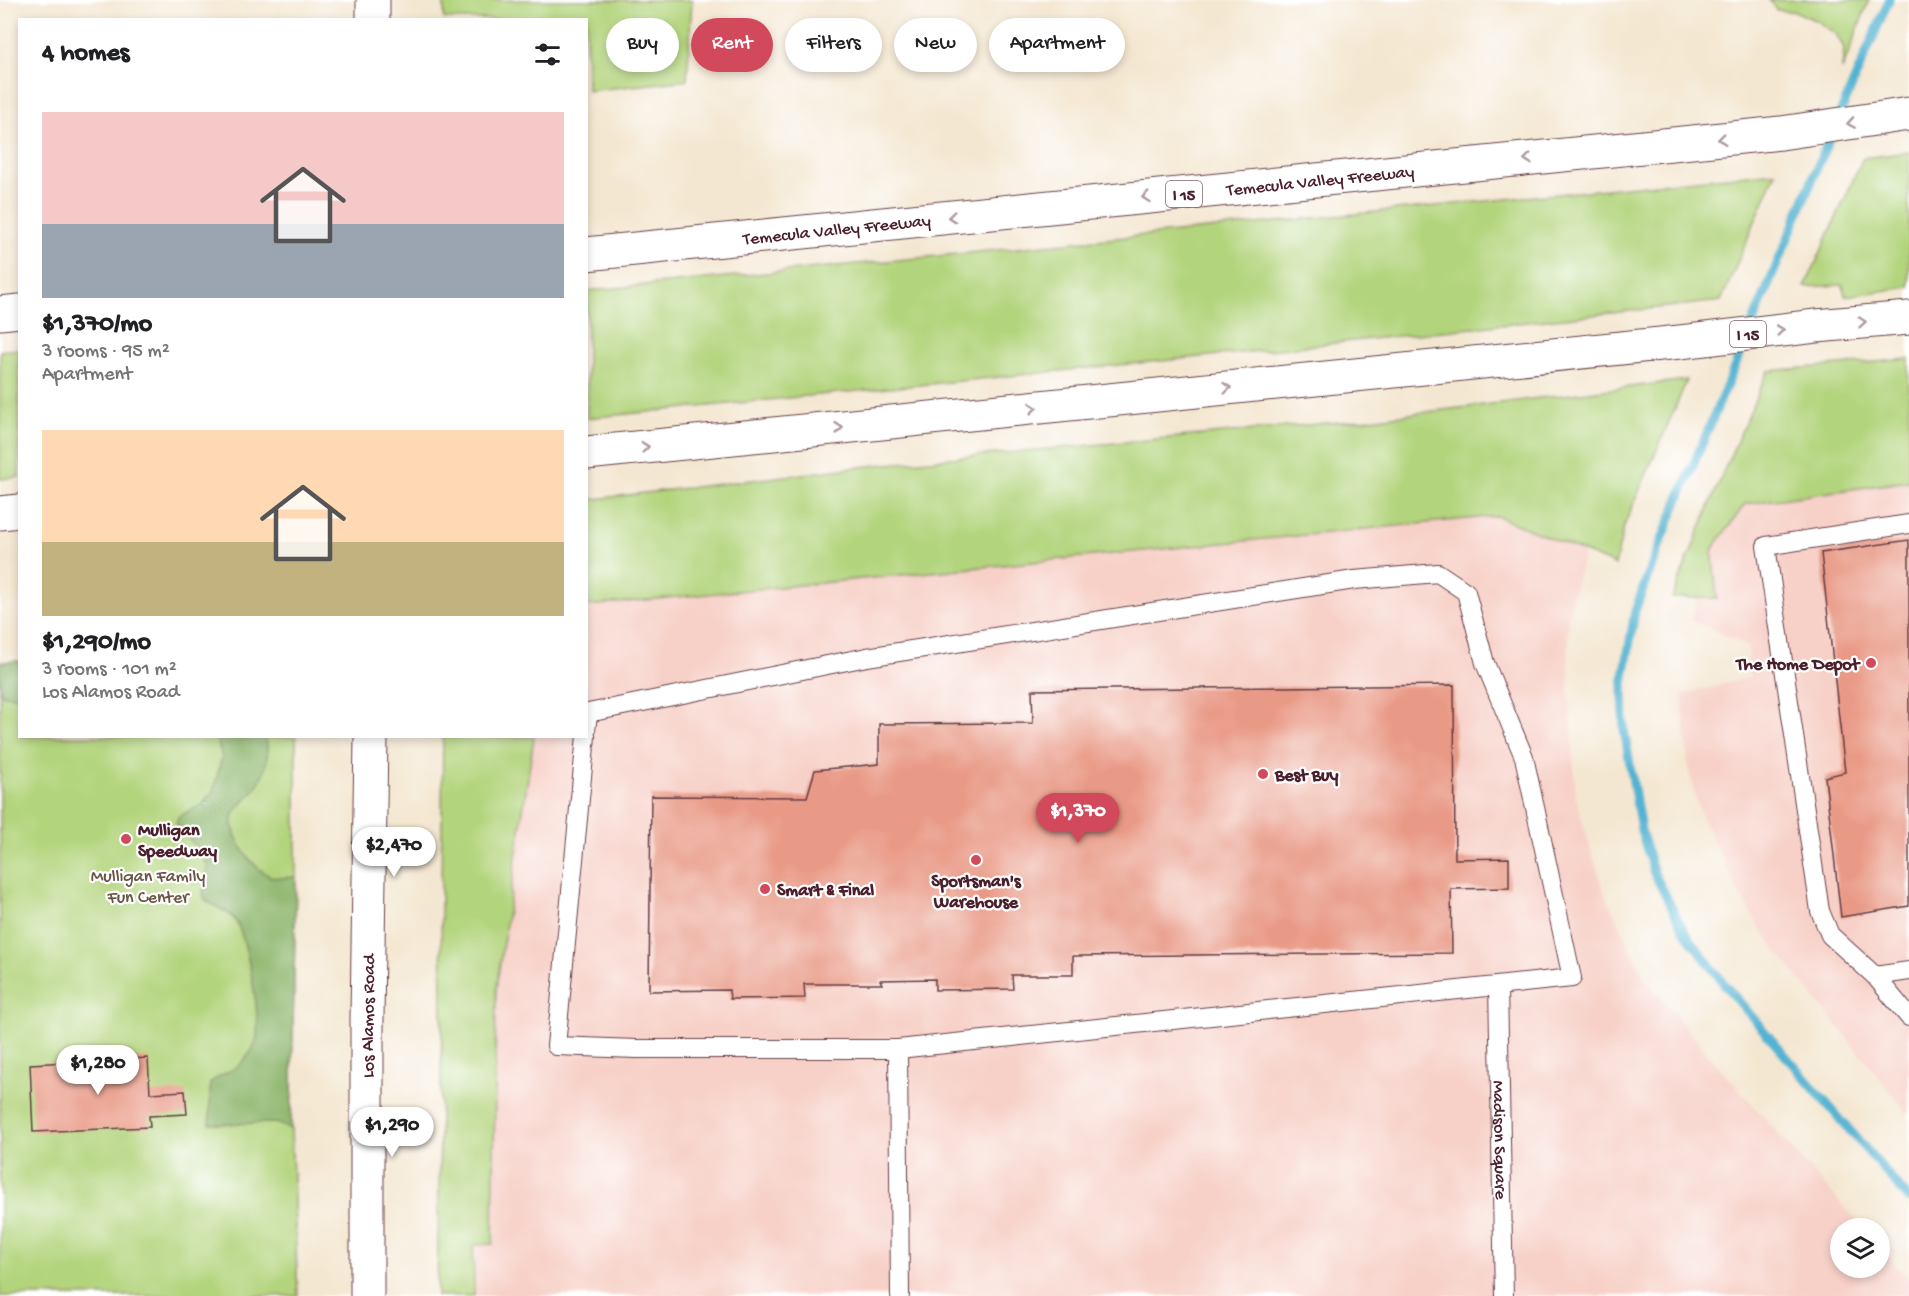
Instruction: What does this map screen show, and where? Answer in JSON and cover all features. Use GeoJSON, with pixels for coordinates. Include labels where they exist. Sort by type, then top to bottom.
{"type":"FeatureCollection","features":[{"type":"Feature","properties":{"kind":"main road"},"geometry":{"type":"LineString","coordinates":[[373,0],[373,18]]}},
{"type":"Feature","properties":{"kind":"main road","name":"Temecula Valley Freeway"},"geometry":{"type":"LineString","coordinates":[[588,254],[1780,133],[1909,114]]}},
{"type":"Feature","properties":{"kind":"main road"},"geometry":{"type":"LineString","coordinates":[[0,313],[18,311]]}},
{"type":"Feature","properties":{"kind":"main road","name":"I 15"},"geometry":{"type":"LineString","coordinates":[[588,453],[1909,318]]}},
{"type":"Feature","properties":{"kind":"main road"},"geometry":{"type":"LineString","coordinates":[[0,513],[18,511]]}},
{"type":"Feature","properties":{"kind":"main road","name":"Los Alamos Road"},"geometry":{"type":"LineString","coordinates":[[367,1296],[367,1019],[371,738]]}},
{"type":"Feature","properties":{"kind":"lane"},"geometry":{"type":"LineString","coordinates":[[1909,525],[1766,546],[1820,910],[1830,934],[1875,976],[1909,1017]]}},
{"type":"Feature","properties":{"kind":"lane"},"geometry":{"type":"LineString","coordinates":[[586,738],[556,1047],[898,1049],[1572,978],[1524,758],[1485,663],[1466,592],[1438,573],[1354,580],[867,657],[588,713]]}},
{"type":"Feature","properties":{"kind":"lane"},"geometry":{"type":"LineString","coordinates":[[1875,976],[1909,971]]}},
{"type":"Feature","properties":{"kind":"lane","name":"Madison Square"},"geometry":{"type":"LineString","coordinates":[[1498,986],[1504,1296]]}},
{"type":"Feature","properties":{"kind":"lane"},"geometry":{"type":"LineString","coordinates":[[898,1049],[900,1296]]}},
{"type":"Feature","properties":{"kind":"shaded area"},"geometry":{"type":"Polygon","coordinates":[[[1909,481],[1909,1115],[1781,956],[1758,926],[1741,896],[1701,815],[1689,772],[1682,695],[1749,677],[1748,646],[1691,620],[1698,598],[1717,597],[1712,550],[1745,504],[1909,481]]]}},
{"type":"Feature","properties":{"kind":"shaded area"},"geometry":{"type":"Polygon","coordinates":[[[1497,516],[1584,553],[1568,615],[1569,689],[1576,799],[1602,887],[1644,977],[1720,1068],[1854,1218],[1830,1218],[1830,1278],[1890,1278],[1890,1258],[1909,1280],[1909,1296],[474,1296],[473,1244],[493,1244],[496,990],[534,738],[588,738],[588,606],[1497,516]]]}},
{"type":"Feature","properties":{"kind":"green space"},"geometry":{"type":"Polygon","coordinates":[[[444,0],[692,0],[687,80],[588,91],[588,18],[444,18],[444,0]]]}},
{"type":"Feature","properties":{"kind":"green space"},"geometry":{"type":"Polygon","coordinates":[[[1769,0],[1869,0],[1842,70],[1844,48],[1836,34],[1817,21],[1797,12],[1776,10],[1769,0]]]}},
{"type":"Feature","properties":{"kind":"green space"},"geometry":{"type":"Polygon","coordinates":[[[1909,152],[1909,287],[1845,296],[1843,285],[1805,287],[1863,158],[1909,152]]]}},
{"type":"Feature","properties":{"kind":"green space"},"geometry":{"type":"Polygon","coordinates":[[[1776,172],[1721,301],[1270,350],[588,418],[588,291],[1776,172]]]}},
{"type":"Feature","properties":{"kind":"green space"},"geometry":{"type":"Polygon","coordinates":[[[18,349],[18,477],[0,479],[0,351],[18,349]]]}},
{"type":"Feature","properties":{"kind":"green space"},"geometry":{"type":"Polygon","coordinates":[[[1909,359],[1909,481],[1745,504],[1712,550],[1717,598],[1672,598],[1725,468],[1768,371],[1909,359]]]}},
{"type":"Feature","properties":{"kind":"green space"},"geometry":{"type":"Polygon","coordinates":[[[1687,380],[1624,526],[1615,565],[1497,516],[588,606],[588,500],[877,465],[1361,420],[1687,380]]]}},
{"type":"Feature","properties":{"kind":"green space","name":"Mulligan Family Fun Center"},"geometry":{"type":"Polygon","coordinates":[[[18,661],[18,738],[296,738],[291,1129],[298,1296],[0,1296],[0,663],[18,661]]]}},
{"type":"Feature","properties":{"kind":"green space"},"geometry":{"type":"Polygon","coordinates":[[[18,661],[18,696],[5,695],[0,692],[0,662],[18,661]]]}},
{"type":"Feature","properties":{"kind":"green space"},"geometry":{"type":"Polygon","coordinates":[[[216,738],[265,738],[267,761],[265,768],[254,790],[234,814],[234,831],[243,850],[265,873],[275,878],[296,877],[291,1129],[276,1123],[210,1124],[210,1083],[246,1059],[257,1038],[257,1011],[252,976],[240,929],[232,916],[205,899],[203,892],[207,865],[205,859],[176,823],[178,817],[202,804],[213,792],[222,757],[216,738]]]}},
{"type":"Feature","properties":{"kind":"green space"},"geometry":{"type":"Polygon","coordinates":[[[443,738],[534,738],[496,990],[493,1244],[473,1245],[474,1296],[437,1296],[442,1023],[443,738]]]}},
{"type":"Feature","properties":{"kind":"building","name":"The Home Depot"},"geometry":{"type":"Polygon","coordinates":[[[1909,540],[1909,906],[1841,917],[1825,777],[1845,772],[1821,553],[1909,540]]]}},
{"type":"Feature","properties":{"kind":"building"},"geometry":{"type":"Polygon","coordinates":[[[1454,685],[1455,859],[1509,858],[1509,888],[1451,889],[1452,953],[1073,956],[1073,975],[1012,975],[1013,989],[935,990],[935,979],[880,980],[882,984],[804,984],[805,998],[730,999],[729,990],[649,991],[651,796],[807,797],[815,770],[879,764],[879,724],[1033,723],[1032,690],[1454,685]]]}},
{"type":"Feature","properties":{"kind":"building"},"geometry":{"type":"Polygon","coordinates":[[[148,1058],[150,1093],[185,1091],[187,1114],[149,1116],[150,1127],[33,1132],[30,1064],[148,1058]]]}},
{"type":"Feature","properties":{"kind":"waterway"},"geometry":{"type":"LineString","coordinates":[[1839,116],[1889,0]]}},
{"type":"Feature","properties":{"kind":"waterway"},"geometry":{"type":"LineString","coordinates":[[1751,327],[1832,132]]}},
{"type":"Feature","properties":{"kind":"waterway"},"geometry":{"type":"LineString","coordinates":[[1745,342],[1657,551],[1635,611],[1623,683],[1624,729],[1641,830],[1654,873],[1684,931],[1725,985],[1909,1199]]}},
{"type":"Feature","properties":{"kind":"place","name":"The Home Depot"},"geometry":{"type":"Point","coordinates":[1871,663]}},
{"type":"Feature","properties":{"kind":"place","name":"Best Buy"},"geometry":{"type":"Point","coordinates":[1263,774]}},
{"type":"Feature","properties":{"kind":"place","name":"Mulligan Speedway"},"geometry":{"type":"Point","coordinates":[126,839]}},
{"type":"Feature","properties":{"kind":"place","name":"Sportsman's Warehouse"},"geometry":{"type":"Point","coordinates":[976,860]}},
{"type":"Feature","properties":{"kind":"place","name":"Smart & Final"},"geometry":{"type":"Point","coordinates":[765,889]}}]}
